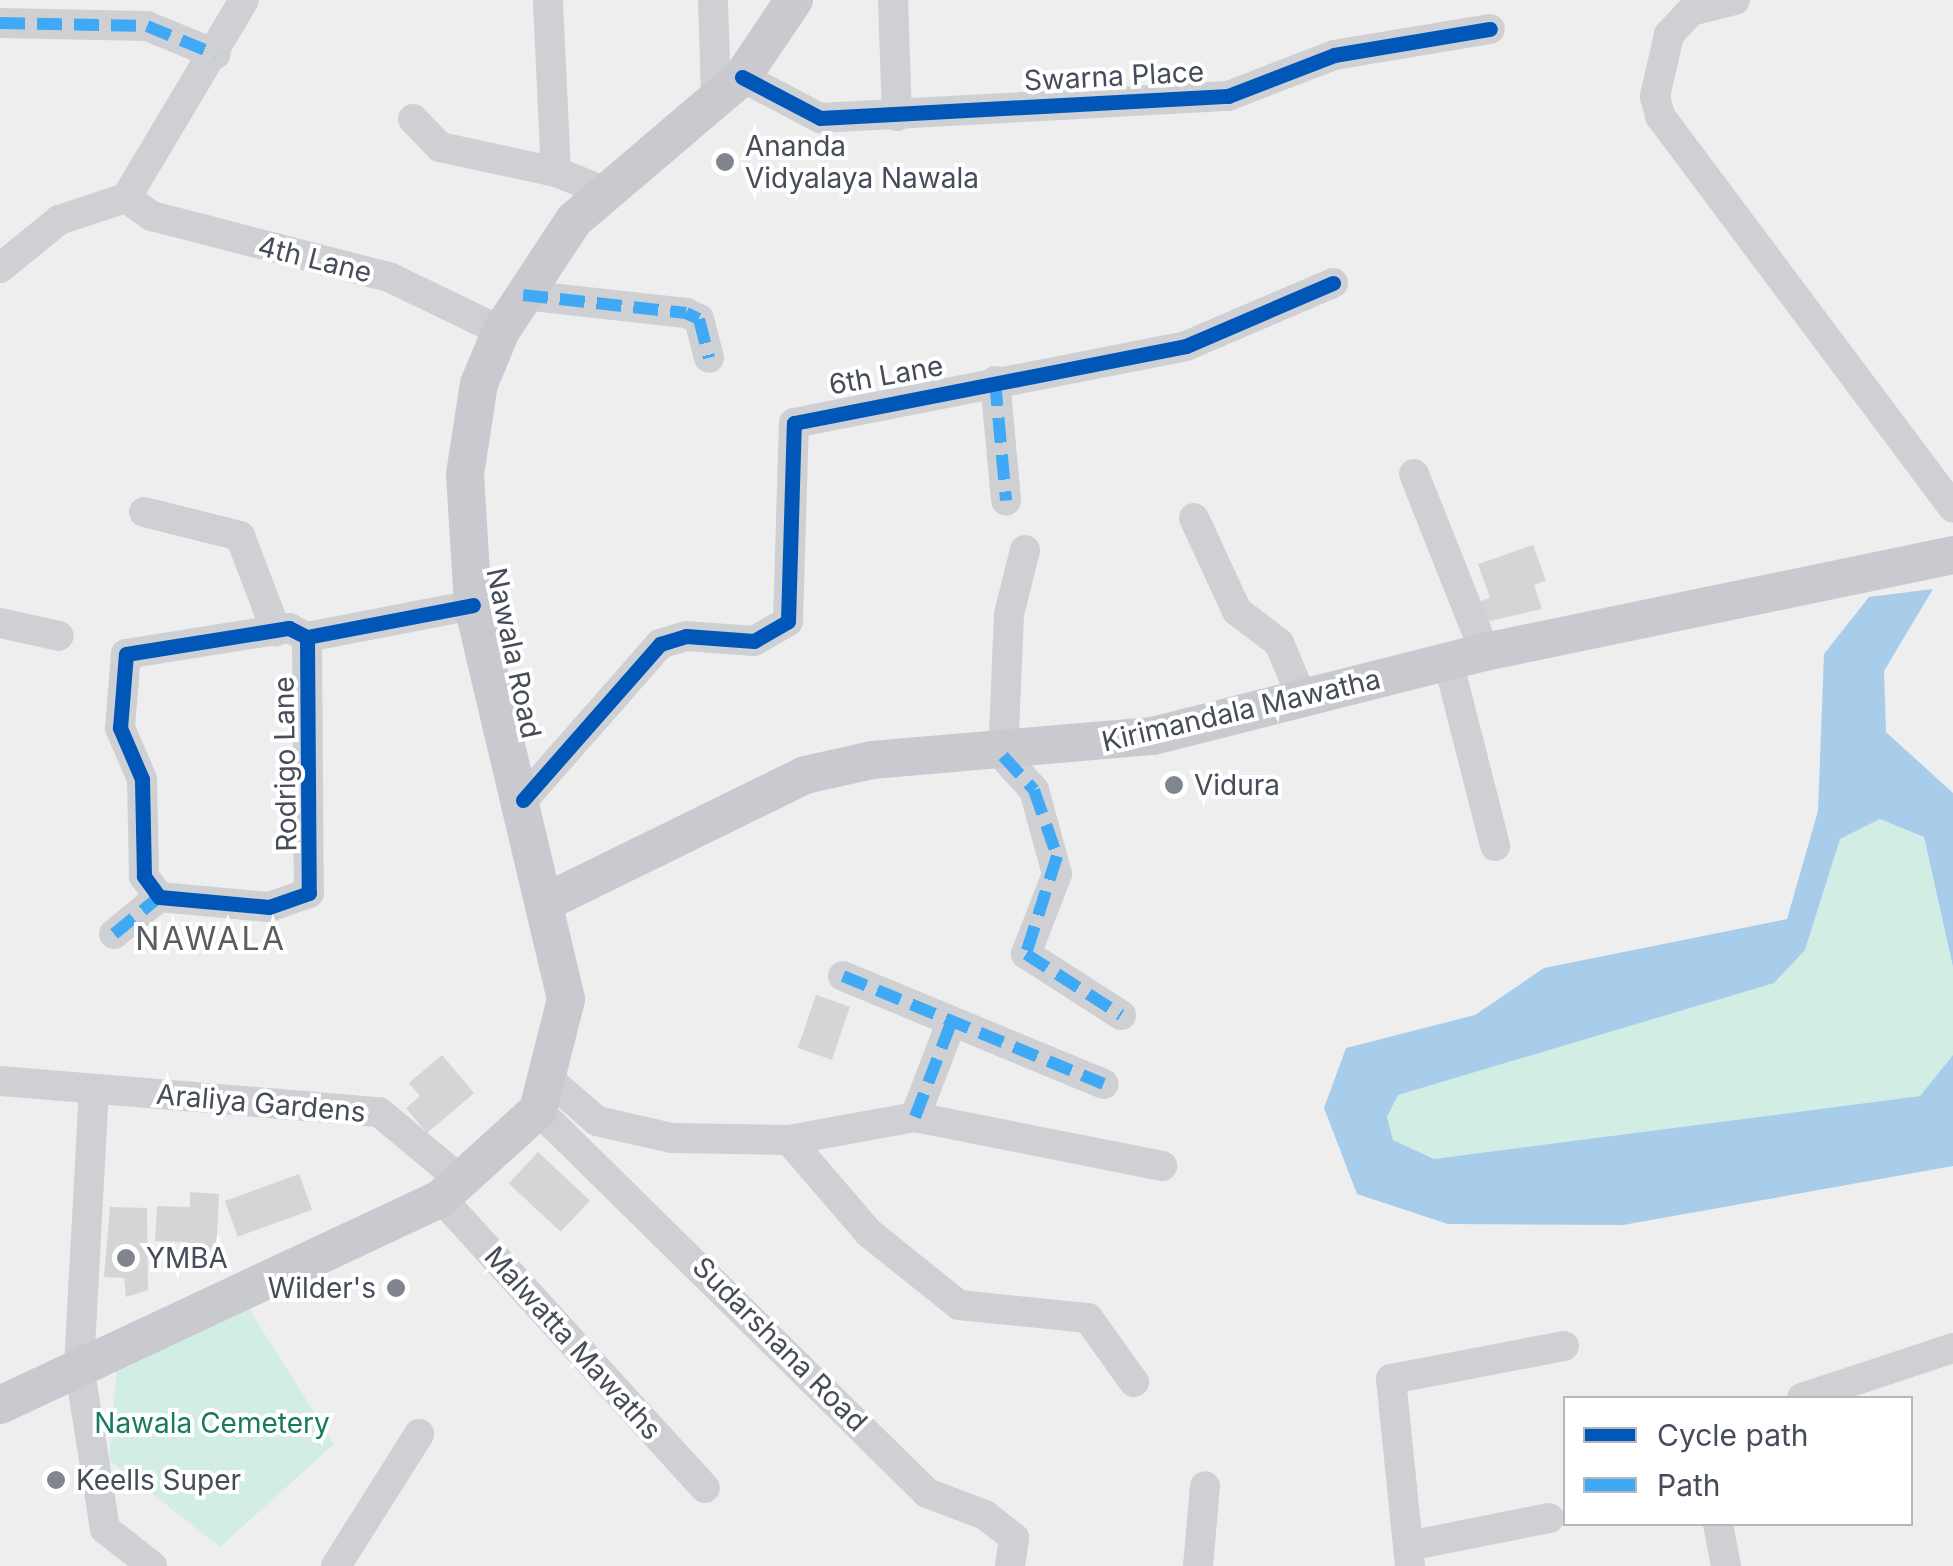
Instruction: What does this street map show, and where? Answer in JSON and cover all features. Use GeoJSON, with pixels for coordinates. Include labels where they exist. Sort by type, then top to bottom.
{"type":"FeatureCollection","features":[{"type":"Feature","properties":{"kind":"main road","name":"Nawala Road"},"geometry":{"type":"LineString","coordinates":[[545,1095],[566,999],[548,901],[473,604],[465,474],[479,384],[501,330],[604,191],[729,88],[794,0]]}},
{"type":"Feature","properties":{"kind":"main road","name":"Kirimandala Mawatha"},"geometry":{"type":"LineString","coordinates":[[548,901],[804,775],[872,760],[1003,756],[1152,736],[1485,652],[1953,555]]}},
{"type":"Feature","properties":{"kind":"main road"},"geometry":{"type":"LineString","coordinates":[[0,1405],[452,1190],[545,1095]]}},
{"type":"Feature","properties":{"kind":"street"},"geometry":{"type":"LineString","coordinates":[[0,268],[59,220],[126,198],[244,0]]}},
{"type":"Feature","properties":{"kind":"street"},"geometry":{"type":"LineString","coordinates":[[712,0],[729,88]]}},
{"type":"Feature","properties":{"kind":"street"},"geometry":{"type":"LineString","coordinates":[[893,0],[897,116]]}},
{"type":"Feature","properties":{"kind":"street"},"geometry":{"type":"LineString","coordinates":[[1735,0],[1691,11],[1669,35],[1654,96],[1660,116],[1953,507]]}},
{"type":"Feature","properties":{"kind":"street"},"geometry":{"type":"LineString","coordinates":[[548,4],[556,172]]}},
{"type":"Feature","properties":{"kind":"street"},"geometry":{"type":"LineString","coordinates":[[0,24],[147,26],[215,54]]}},
{"type":"Feature","properties":{"kind":"street","name":"Swarna Place"},"geometry":{"type":"LineString","coordinates":[[729,88],[820,118],[1228,96],[1334,54],[1490,29]]}},
{"type":"Feature","properties":{"kind":"street"},"geometry":{"type":"LineString","coordinates":[[413,118],[440,147],[556,172],[604,191]]}},
{"type":"Feature","properties":{"kind":"street","name":"4th Lane"},"geometry":{"type":"LineString","coordinates":[[126,198],[152,216],[391,278],[501,330]]}},
{"type":"Feature","properties":{"kind":"street","name":"6th Lane"},"geometry":{"type":"LineString","coordinates":[[523,800],[660,644],[686,636],[754,641],[788,622],[794,423],[995,380],[1186,346],[1333,283]]}},
{"type":"Feature","properties":{"kind":"street"},"geometry":{"type":"LineString","coordinates":[[524,295],[686,313],[699,319],[709,358]]}},
{"type":"Feature","properties":{"kind":"street"},"geometry":{"type":"LineString","coordinates":[[995,380],[1006,500]]}},
{"type":"Feature","properties":{"kind":"street"},"geometry":{"type":"LineString","coordinates":[[1414,474],[1485,652]]}},
{"type":"Feature","properties":{"kind":"street"},"geometry":{"type":"LineString","coordinates":[[144,512],[240,536],[276,631]]}},
{"type":"Feature","properties":{"kind":"street"},"geometry":{"type":"LineString","coordinates":[[1194,518],[1238,611],[1280,643],[1302,698]]}},
{"type":"Feature","properties":{"kind":"street"},"geometry":{"type":"LineString","coordinates":[[1025,550],[1009,614],[1003,756],[1034,790],[1057,856],[1026,954],[1121,1014]]}},
{"type":"Feature","properties":{"kind":"street","name":"Rodrigo Lane"},"geometry":{"type":"LineString","coordinates":[[307,637],[308,893],[269,907],[159,897],[144,876],[142,779],[120,728],[120,665],[137,646],[206,646],[276,631],[307,637],[473,604]]}},
{"type":"Feature","properties":{"kind":"street"},"geometry":{"type":"LineString","coordinates":[[0,623],[59,636]]}},
{"type":"Feature","properties":{"kind":"street"},"geometry":{"type":"LineString","coordinates":[[1448,661],[1495,846]]}},
{"type":"Feature","properties":{"kind":"street"},"geometry":{"type":"LineString","coordinates":[[114,934],[159,897]]}},
{"type":"Feature","properties":{"kind":"street"},"geometry":{"type":"LineString","coordinates":[[843,976],[950,1026],[1104,1084]]}},
{"type":"Feature","properties":{"kind":"street"},"geometry":{"type":"LineString","coordinates":[[915,1117],[950,1026]]}},
{"type":"Feature","properties":{"kind":"street","name":"Araliya Gardens"},"geometry":{"type":"LineString","coordinates":[[0,1081],[380,1112],[452,1190]]}},
{"type":"Feature","properties":{"kind":"street"},"geometry":{"type":"LineString","coordinates":[[94,1089],[79,1365],[106,1529],[152,1566]]}},
{"type":"Feature","properties":{"kind":"street"},"geometry":{"type":"LineString","coordinates":[[545,1095],[597,1121],[672,1138],[788,1140],[915,1117],[1162,1166]]}},
{"type":"Feature","properties":{"kind":"street","name":"Sudarshana Road"},"geometry":{"type":"LineString","coordinates":[[545,1095],[926,1492],[985,1515],[1014,1538],[1010,1566]]}},
{"type":"Feature","properties":{"kind":"street"},"geometry":{"type":"LineString","coordinates":[[788,1140],[869,1233],[960,1305],[1088,1318],[1134,1382]]}},
{"type":"Feature","properties":{"kind":"street","name":"Malwatta Mawaths"},"geometry":{"type":"LineString","coordinates":[[452,1190],[704,1488]]}},
{"type":"Feature","properties":{"kind":"street"},"geometry":{"type":"LineString","coordinates":[[1550,1518],[1409,1556],[1391,1379],[1564,1346]]}},
{"type":"Feature","properties":{"kind":"street"},"geometry":{"type":"LineString","coordinates":[[1808,1396],[1953,1348]]}},
{"type":"Feature","properties":{"kind":"street"},"geometry":{"type":"LineString","coordinates":[[336,1566],[419,1434]]}},
{"type":"Feature","properties":{"kind":"street"},"geometry":{"type":"LineString","coordinates":[[1198,1566],[1205,1486]]}},
{"type":"Feature","properties":{"kind":"street"},"geometry":{"type":"LineString","coordinates":[[1718,1526],[1726,1566]]}},
{"type":"Feature","properties":{"kind":"green space"},"geometry":{"type":"Polygon","coordinates":[[[1881,819],[1924,837],[1953,967],[1953,1055],[1920,1096],[1434,1159],[1393,1140],[1387,1117],[1398,1095],[1805,949],[1840,839],[1881,819]]]}},
{"type":"Feature","properties":{"kind":"green space","name":"Nawala Cemetery"},"geometry":{"type":"Polygon","coordinates":[[[246,1304],[334,1444],[220,1547],[109,1460],[117,1365],[246,1304]]]}},
{"type":"Feature","properties":{"kind":"water"},"geometry":{"type":"Polygon","coordinates":[[[1933,589],[1884,671],[1886,732],[1953,793],[1953,967],[1924,837],[1880,819],[1840,839],[1805,950],[1774,983],[1398,1095],[1387,1117],[1393,1140],[1434,1159],[1920,1096],[1953,1055],[1953,1166],[1623,1225],[1448,1224],[1357,1194],[1324,1108],[1346,1048],[1475,1015],[1544,968],[1787,919],[1818,811],[1824,654],[1869,597],[1933,589]]]}},
{"type":"Feature","properties":{"kind":"building"},"geometry":{"type":"Polygon","coordinates":[[[1533,545],[1546,581],[1534,585],[1542,609],[1485,622],[1478,602],[1490,598],[1478,564],[1533,545]]]}},
{"type":"Feature","properties":{"kind":"building"},"geometry":{"type":"Polygon","coordinates":[[[816,995],[850,1007],[832,1060],[798,1048],[816,995]]]}},
{"type":"Feature","properties":{"kind":"building"},"geometry":{"type":"Polygon","coordinates":[[[442,1055],[474,1093],[427,1133],[406,1108],[420,1096],[409,1083],[442,1055]]]}},
{"type":"Feature","properties":{"kind":"building"},"geometry":{"type":"Polygon","coordinates":[[[538,1152],[590,1200],[561,1232],[509,1183],[538,1152]]]}},
{"type":"Feature","properties":{"kind":"building"},"geometry":{"type":"Polygon","coordinates":[[[299,1174],[312,1210],[238,1237],[225,1201],[299,1174]]]}},
{"type":"Feature","properties":{"kind":"building"},"geometry":{"type":"Polygon","coordinates":[[[190,1192],[219,1194],[216,1257],[186,1256],[187,1242],[155,1241],[157,1206],[190,1207],[190,1192]]]}},
{"type":"Feature","properties":{"kind":"building","name":"YMBA"},"geometry":{"type":"Polygon","coordinates":[[[110,1207],[147,1208],[148,1290],[126,1297],[124,1278],[104,1277],[110,1207]]]}},
{"type":"Feature","properties":{"kind":"marked path"},"geometry":{"type":"LineString","coordinates":[[0,23],[147,26],[215,54]]}},
{"type":"Feature","properties":{"kind":"marked path"},"geometry":{"type":"LineString","coordinates":[[523,295],[686,313],[699,319],[709,358]]}},
{"type":"Feature","properties":{"kind":"marked path"},"geometry":{"type":"LineString","coordinates":[[995,381],[1006,500]]}},
{"type":"Feature","properties":{"kind":"marked path"},"geometry":{"type":"LineString","coordinates":[[1003,756],[1034,790],[1057,856],[1026,954],[1121,1015]]}},
{"type":"Feature","properties":{"kind":"marked path"},"geometry":{"type":"LineString","coordinates":[[114,934],[159,897]]}},
{"type":"Feature","properties":{"kind":"marked path"},"geometry":{"type":"LineString","coordinates":[[843,976],[1104,1084]]}},
{"type":"Feature","properties":{"kind":"marked path"},"geometry":{"type":"LineString","coordinates":[[915,1117],[950,1026]]}},
{"type":"Feature","properties":{"kind":"cycle path"},"geometry":{"type":"LineString","coordinates":[[742,77],[820,118],[1228,96],[1334,55],[1490,29]]}},
{"type":"Feature","properties":{"kind":"cycle path"},"geometry":{"type":"LineString","coordinates":[[523,800],[660,644],[686,636],[754,641],[788,621],[794,423],[1186,346],[1333,283]]}},
{"type":"Feature","properties":{"kind":"cycle path"},"geometry":{"type":"LineString","coordinates":[[307,637],[309,893],[269,907],[159,897],[144,876],[142,779],[120,728],[126,654],[289,628],[307,637],[473,605]]}},
{"type":"Feature","properties":{"kind":"place","name":"Ananda Vidyalaya Nawala"},"geometry":{"type":"Point","coordinates":[725,162]}},
{"type":"Feature","properties":{"kind":"place","name":"Vidura"},"geometry":{"type":"Point","coordinates":[1174,785]}},
{"type":"Feature","properties":{"kind":"place","name":"YMBA"},"geometry":{"type":"Point","coordinates":[126,1258]}},
{"type":"Feature","properties":{"kind":"place","name":"Wilder's"},"geometry":{"type":"Point","coordinates":[396,1288]}},
{"type":"Feature","properties":{"kind":"place","name":"Keells Super"},"geometry":{"type":"Point","coordinates":[56,1480]}},
{"type":"Feature","properties":{"kind":"district","name":"NAWALA"},"geometry":{"type":"Point","coordinates":[211,939]}}]}
